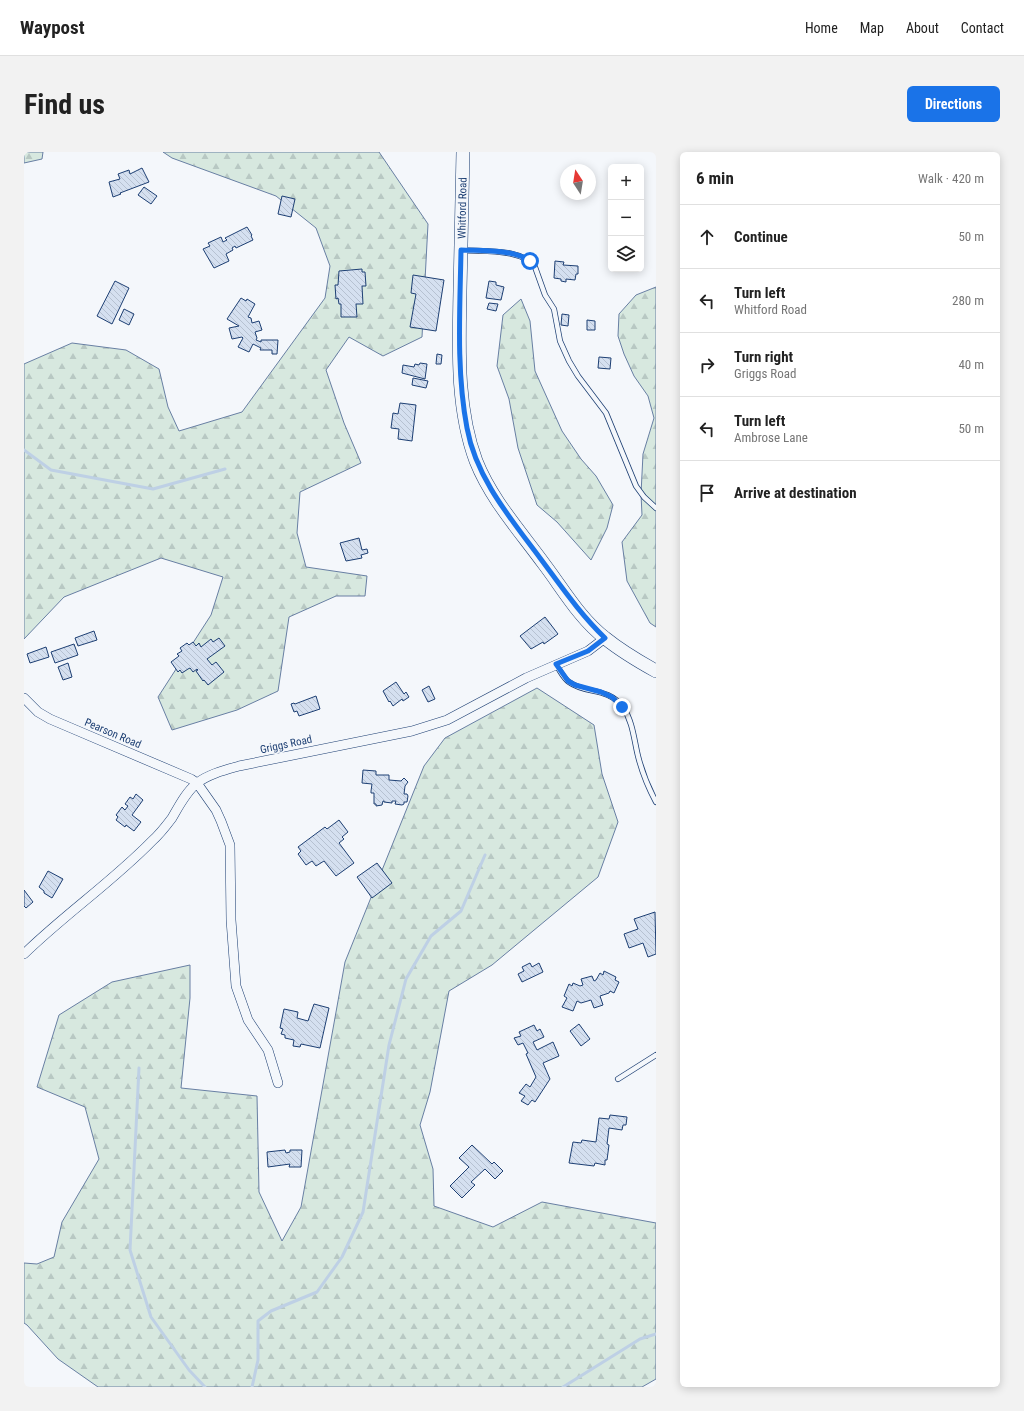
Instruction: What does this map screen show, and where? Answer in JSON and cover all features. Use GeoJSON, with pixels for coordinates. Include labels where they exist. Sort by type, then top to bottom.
{"type":"FeatureCollection","features":[{"type":"Feature","properties":{"kind":"main road","name":"Whitford Road"},"geometry":{"type":"LineString","coordinates":[[462,152],[459,330],[462,392],[467,429],[477,462],[485,479],[508,515],[578,610],[605,638],[656,671]]}},
{"type":"Feature","properties":{"kind":"street","name":"Griggs Road"},"geometry":{"type":"LineString","coordinates":[[24,954],[46,932],[135,858],[163,829],[187,794],[197,783],[239,766],[412,731],[447,720],[556,664],[588,651],[605,638]]}},
{"type":"Feature","properties":{"kind":"street","name":"Pearson Road"},"geometry":{"type":"LineString","coordinates":[[24,698],[38,712],[50,719],[191,779],[197,783]]}},
{"type":"Feature","properties":{"kind":"street"},"geometry":{"type":"LineString","coordinates":[[197,783],[222,820],[230,845],[231,920],[236,986],[248,1020],[268,1050],[278,1083]]}},
{"type":"Feature","properties":{"kind":"lane"},"geometry":{"type":"LineString","coordinates":[[461,250],[516,254],[527,259],[533,264],[545,295],[554,309],[560,340],[567,355],[578,376],[606,413],[636,486],[644,497],[656,508]]}},
{"type":"Feature","properties":{"kind":"lane"},"geometry":{"type":"LineString","coordinates":[[556,664],[568,681],[575,685],[601,692],[612,697],[622,707],[628,716],[632,728],[641,768],[656,802]]}},
{"type":"Feature","properties":{"kind":"lane"},"geometry":{"type":"LineString","coordinates":[[618,1079],[656,1055]]}},
{"type":"Feature","properties":{"kind":"green space"},"geometry":{"type":"Polygon","coordinates":[[[24,152],[43,152],[42,159],[24,163],[24,152]]]}},
{"type":"Feature","properties":{"kind":"green space"},"geometry":{"type":"Polygon","coordinates":[[[163,152],[379,152],[428,224],[422,337],[383,356],[349,337],[326,370],[344,423],[361,463],[300,492],[297,533],[306,567],[367,576],[365,596],[336,596],[289,617],[278,691],[237,710],[172,730],[158,697],[211,615],[223,577],[161,558],[64,597],[24,639],[24,364],[72,343],[126,350],[159,369],[168,407],[179,431],[242,412],[325,298],[330,266],[316,228],[276,196],[172,158],[163,152]]]}},
{"type":"Feature","properties":{"kind":"green space"},"geometry":{"type":"Polygon","coordinates":[[[656,287],[656,627],[650,623],[627,581],[622,542],[642,515],[641,494],[643,454],[654,418],[648,396],[634,376],[618,336],[619,314],[636,295],[656,287]]]}},
{"type":"Feature","properties":{"kind":"green space"},"geometry":{"type":"Polygon","coordinates":[[[521,299],[530,321],[535,371],[562,431],[581,459],[596,476],[613,505],[607,528],[591,560],[557,522],[537,505],[518,448],[509,399],[497,366],[503,315],[521,299]]]}},
{"type":"Feature","properties":{"kind":"green space"},"geometry":{"type":"Polygon","coordinates":[[[537,688],[594,725],[602,774],[618,822],[598,877],[492,965],[449,991],[430,1092],[420,1125],[433,1169],[434,1206],[493,1227],[542,1202],[656,1223],[656,1379],[642,1387],[98,1387],[58,1359],[24,1323],[24,1263],[37,1264],[54,1257],[62,1222],[99,1159],[85,1107],[37,1087],[59,1015],[112,982],[190,965],[190,998],[181,1088],[257,1096],[259,1192],[282,1241],[301,1207],[345,962],[424,766],[445,738],[537,688]]]}},
{"type":"Feature","properties":{"kind":"building"},"geometry":{"type":"Polygon","coordinates":[[[142,168],[149,182],[113,197],[109,182],[120,179],[118,174],[129,170],[130,174],[142,168]]]}},
{"type":"Feature","properties":{"kind":"building"},"geometry":{"type":"Polygon","coordinates":[[[144,187],[157,196],[151,204],[138,195],[144,187]]]}},
{"type":"Feature","properties":{"kind":"building"},"geometry":{"type":"Polygon","coordinates":[[[282,196],[295,199],[291,217],[278,214],[282,196]]]}},
{"type":"Feature","properties":{"kind":"building"},"geometry":{"type":"Polygon","coordinates":[[[247,227],[253,240],[236,248],[235,246],[232,248],[233,250],[226,254],[229,261],[214,268],[203,249],[210,246],[208,243],[221,237],[223,242],[227,240],[225,238],[247,227]]]}},
{"type":"Feature","properties":{"kind":"building"},"geometry":{"type":"Polygon","coordinates":[[[555,261],[564,262],[563,265],[578,266],[578,274],[576,274],[575,280],[566,279],[566,282],[561,281],[561,279],[554,278],[555,261]]]}},
{"type":"Feature","properties":{"kind":"building"},"geometry":{"type":"Polygon","coordinates":[[[362,269],[362,272],[365,272],[366,286],[362,286],[363,304],[356,304],[357,317],[341,317],[341,304],[339,304],[338,298],[336,299],[335,285],[338,285],[339,271],[362,269]]]}},
{"type":"Feature","properties":{"kind":"building"},"geometry":{"type":"Polygon","coordinates":[[[413,275],[444,280],[436,331],[410,327],[416,294],[411,293],[413,275]]]}},
{"type":"Feature","properties":{"kind":"building"},"geometry":{"type":"Polygon","coordinates":[[[115,281],[129,288],[112,324],[97,316],[115,281]]]}},
{"type":"Feature","properties":{"kind":"building"},"geometry":{"type":"Polygon","coordinates":[[[489,281],[496,282],[496,285],[504,287],[501,300],[486,298],[489,281]]]}},
{"type":"Feature","properties":{"kind":"building"},"geometry":{"type":"Polygon","coordinates":[[[241,298],[246,301],[247,299],[255,304],[248,317],[251,318],[252,323],[259,321],[262,330],[255,332],[257,338],[256,340],[261,342],[261,340],[278,340],[277,354],[272,354],[272,350],[260,350],[261,348],[253,344],[249,352],[238,347],[243,338],[242,337],[232,339],[229,328],[239,326],[227,319],[241,298]]]}},
{"type":"Feature","properties":{"kind":"building"},"geometry":{"type":"Polygon","coordinates":[[[489,303],[498,304],[496,311],[487,309],[489,303]]]}},
{"type":"Feature","properties":{"kind":"building"},"geometry":{"type":"Polygon","coordinates":[[[124,309],[134,314],[129,325],[119,320],[124,309]]]}},
{"type":"Feature","properties":{"kind":"building"},"geometry":{"type":"Polygon","coordinates":[[[562,314],[569,315],[568,326],[561,325],[562,314]]]}},
{"type":"Feature","properties":{"kind":"building"},"geometry":{"type":"Polygon","coordinates":[[[587,320],[595,321],[595,330],[587,330],[587,320]]]}},
{"type":"Feature","properties":{"kind":"building"},"geometry":{"type":"Polygon","coordinates":[[[437,354],[442,355],[441,364],[436,364],[437,354]]]}},
{"type":"Feature","properties":{"kind":"building"},"geometry":{"type":"Polygon","coordinates":[[[599,357],[611,358],[610,369],[598,368],[599,357]]]}},
{"type":"Feature","properties":{"kind":"building"},"geometry":{"type":"Polygon","coordinates":[[[420,363],[427,364],[425,379],[402,373],[403,365],[414,367],[415,364],[419,365],[420,363]]]}},
{"type":"Feature","properties":{"kind":"building"},"geometry":{"type":"Polygon","coordinates":[[[413,378],[428,381],[426,388],[412,385],[413,378]]]}},
{"type":"Feature","properties":{"kind":"building"},"geometry":{"type":"Polygon","coordinates":[[[400,403],[416,405],[412,441],[398,439],[399,429],[391,428],[393,413],[398,414],[400,403]]]}},
{"type":"Feature","properties":{"kind":"building"},"geometry":{"type":"Polygon","coordinates":[[[359,538],[362,550],[367,549],[368,553],[361,555],[362,558],[346,561],[340,543],[359,538]]]}},
{"type":"Feature","properties":{"kind":"building"},"geometry":{"type":"Polygon","coordinates":[[[545,617],[558,634],[544,644],[543,642],[531,649],[520,636],[545,617]]]}},
{"type":"Feature","properties":{"kind":"building"},"geometry":{"type":"Polygon","coordinates":[[[94,631],[97,640],[78,646],[75,638],[94,631]]]}},
{"type":"Feature","properties":{"kind":"building"},"geometry":{"type":"Polygon","coordinates":[[[219,638],[225,646],[207,659],[212,665],[216,662],[224,672],[208,685],[196,671],[198,670],[197,669],[193,672],[190,668],[182,673],[180,670],[178,672],[171,662],[179,656],[177,654],[182,651],[180,648],[187,643],[189,645],[193,642],[196,646],[199,643],[201,647],[211,639],[213,642],[219,638]]]}},
{"type":"Feature","properties":{"kind":"building"},"geometry":{"type":"Polygon","coordinates":[[[74,644],[78,655],[55,663],[51,652],[74,644]]]}},
{"type":"Feature","properties":{"kind":"building"},"geometry":{"type":"Polygon","coordinates":[[[46,647],[49,657],[30,663],[27,654],[46,647]]]}},
{"type":"Feature","properties":{"kind":"building"},"geometry":{"type":"Polygon","coordinates":[[[68,663],[72,677],[63,680],[58,667],[68,663]]]}},
{"type":"Feature","properties":{"kind":"building"},"geometry":{"type":"Polygon","coordinates":[[[396,682],[404,694],[406,692],[409,697],[403,701],[402,699],[393,706],[383,691],[396,682]]]}},
{"type":"Feature","properties":{"kind":"building"},"geometry":{"type":"Polygon","coordinates":[[[429,686],[435,699],[428,702],[422,690],[429,686]]]}},
{"type":"Feature","properties":{"kind":"building"},"geometry":{"type":"Polygon","coordinates":[[[316,696],[320,709],[299,716],[297,711],[294,712],[291,704],[295,704],[316,696]]]}},
{"type":"Feature","properties":{"kind":"building"},"geometry":{"type":"Polygon","coordinates":[[[363,770],[376,771],[376,775],[389,775],[389,780],[401,781],[404,778],[408,782],[405,786],[404,794],[407,794],[408,796],[407,802],[404,802],[402,805],[395,804],[396,801],[392,801],[392,803],[383,801],[382,805],[376,806],[376,804],[374,804],[374,793],[371,793],[372,784],[362,783],[363,770]]]}},
{"type":"Feature","properties":{"kind":"building"},"geometry":{"type":"Polygon","coordinates":[[[136,794],[143,800],[132,815],[141,822],[134,831],[126,825],[125,827],[116,820],[118,817],[116,815],[122,807],[125,810],[128,806],[125,804],[130,797],[133,799],[136,794]]]}},
{"type":"Feature","properties":{"kind":"building"},"geometry":{"type":"Polygon","coordinates":[[[339,820],[348,832],[342,837],[344,839],[339,843],[354,863],[336,876],[324,861],[316,866],[312,861],[306,865],[298,854],[301,851],[298,847],[325,827],[327,829],[339,820]]]}},
{"type":"Feature","properties":{"kind":"building"},"geometry":{"type":"Polygon","coordinates":[[[377,863],[392,883],[372,898],[357,877],[377,863]]]}},
{"type":"Feature","properties":{"kind":"building"},"geometry":{"type":"Polygon","coordinates":[[[48,871],[63,879],[52,898],[44,893],[44,891],[39,887],[48,871]]]}},
{"type":"Feature","properties":{"kind":"building"},"geometry":{"type":"Polygon","coordinates":[[[24,890],[33,902],[26,908],[24,906],[24,890]]]}},
{"type":"Feature","properties":{"kind":"building"},"geometry":{"type":"Polygon","coordinates":[[[655,912],[656,954],[648,957],[643,943],[629,948],[624,934],[638,929],[634,919],[655,912]]]}},
{"type":"Feature","properties":{"kind":"building"},"geometry":{"type":"Polygon","coordinates":[[[530,963],[532,967],[539,963],[543,972],[522,982],[518,974],[524,971],[522,967],[530,963]]]}},
{"type":"Feature","properties":{"kind":"building"},"geometry":{"type":"Polygon","coordinates":[[[604,971],[616,977],[615,980],[619,982],[614,993],[610,991],[609,993],[600,996],[603,1005],[594,1008],[591,1000],[581,1003],[577,1001],[573,1011],[562,1007],[567,998],[564,996],[569,984],[572,986],[573,983],[580,986],[583,985],[581,979],[592,976],[594,981],[600,973],[603,975],[604,971]]]}},
{"type":"Feature","properties":{"kind":"building"},"geometry":{"type":"Polygon","coordinates":[[[314,1004],[329,1008],[320,1048],[301,1044],[300,1047],[293,1046],[294,1040],[285,1038],[285,1035],[281,1034],[283,1029],[280,1028],[284,1009],[298,1012],[297,1018],[308,1021],[314,1004]]]}},
{"type":"Feature","properties":{"kind":"building"},"geometry":{"type":"Polygon","coordinates":[[[579,1024],[590,1039],[581,1046],[570,1031],[579,1024]]]}},
{"type":"Feature","properties":{"kind":"building"},"geometry":{"type":"Polygon","coordinates":[[[534,1025],[537,1031],[540,1029],[544,1037],[533,1042],[537,1050],[553,1042],[559,1056],[543,1063],[550,1079],[535,1102],[532,1100],[528,1105],[521,1101],[525,1096],[519,1093],[526,1084],[530,1087],[536,1077],[523,1043],[518,1045],[514,1038],[521,1036],[519,1032],[534,1025]]]}},
{"type":"Feature","properties":{"kind":"building"},"geometry":{"type":"Polygon","coordinates":[[[610,1115],[627,1117],[626,1125],[623,1125],[622,1130],[609,1128],[607,1144],[609,1145],[605,1165],[595,1163],[594,1166],[569,1163],[573,1142],[581,1143],[582,1140],[596,1142],[599,1118],[609,1119],[610,1115]]]}},
{"type":"Feature","properties":{"kind":"building"},"geometry":{"type":"Polygon","coordinates":[[[472,1145],[492,1164],[494,1162],[503,1171],[495,1179],[485,1169],[471,1182],[475,1185],[462,1198],[450,1186],[469,1167],[459,1158],[472,1145]]]}},
{"type":"Feature","properties":{"kind":"building"},"geometry":{"type":"Polygon","coordinates":[[[285,1150],[286,1153],[290,1152],[290,1150],[302,1150],[301,1167],[289,1167],[290,1164],[268,1167],[267,1152],[285,1150]]]}},
{"type":"Feature","properties":{"kind":"waterway"},"geometry":{"type":"LineString","coordinates":[[24,450],[51,470],[153,489],[225,469]]}},
{"type":"Feature","properties":{"kind":"waterway"},"geometry":{"type":"LineString","coordinates":[[252,1387],[258,1360],[258,1321],[271,1311],[317,1292],[342,1257],[363,1212],[389,1045],[406,979],[431,936],[461,911],[485,855]]}},
{"type":"Feature","properties":{"kind":"waterway"},"geometry":{"type":"LineString","coordinates":[[139,1068],[130,1250],[151,1317],[189,1370],[205,1387]]}},
{"type":"Feature","properties":{"kind":"waterway"},"geometry":{"type":"LineString","coordinates":[[563,1387],[640,1339],[656,1334]]}},
{"type":"Feature","properties":{"kind":"route"},"geometry":{"type":"LineString","coordinates":[[530,261],[511,253],[461,250],[459,330],[460,363],[467,429],[477,462],[494,495],[578,610],[605,638],[588,651],[556,664],[568,681],[575,685],[601,692],[612,697],[622,707]]}}]}
